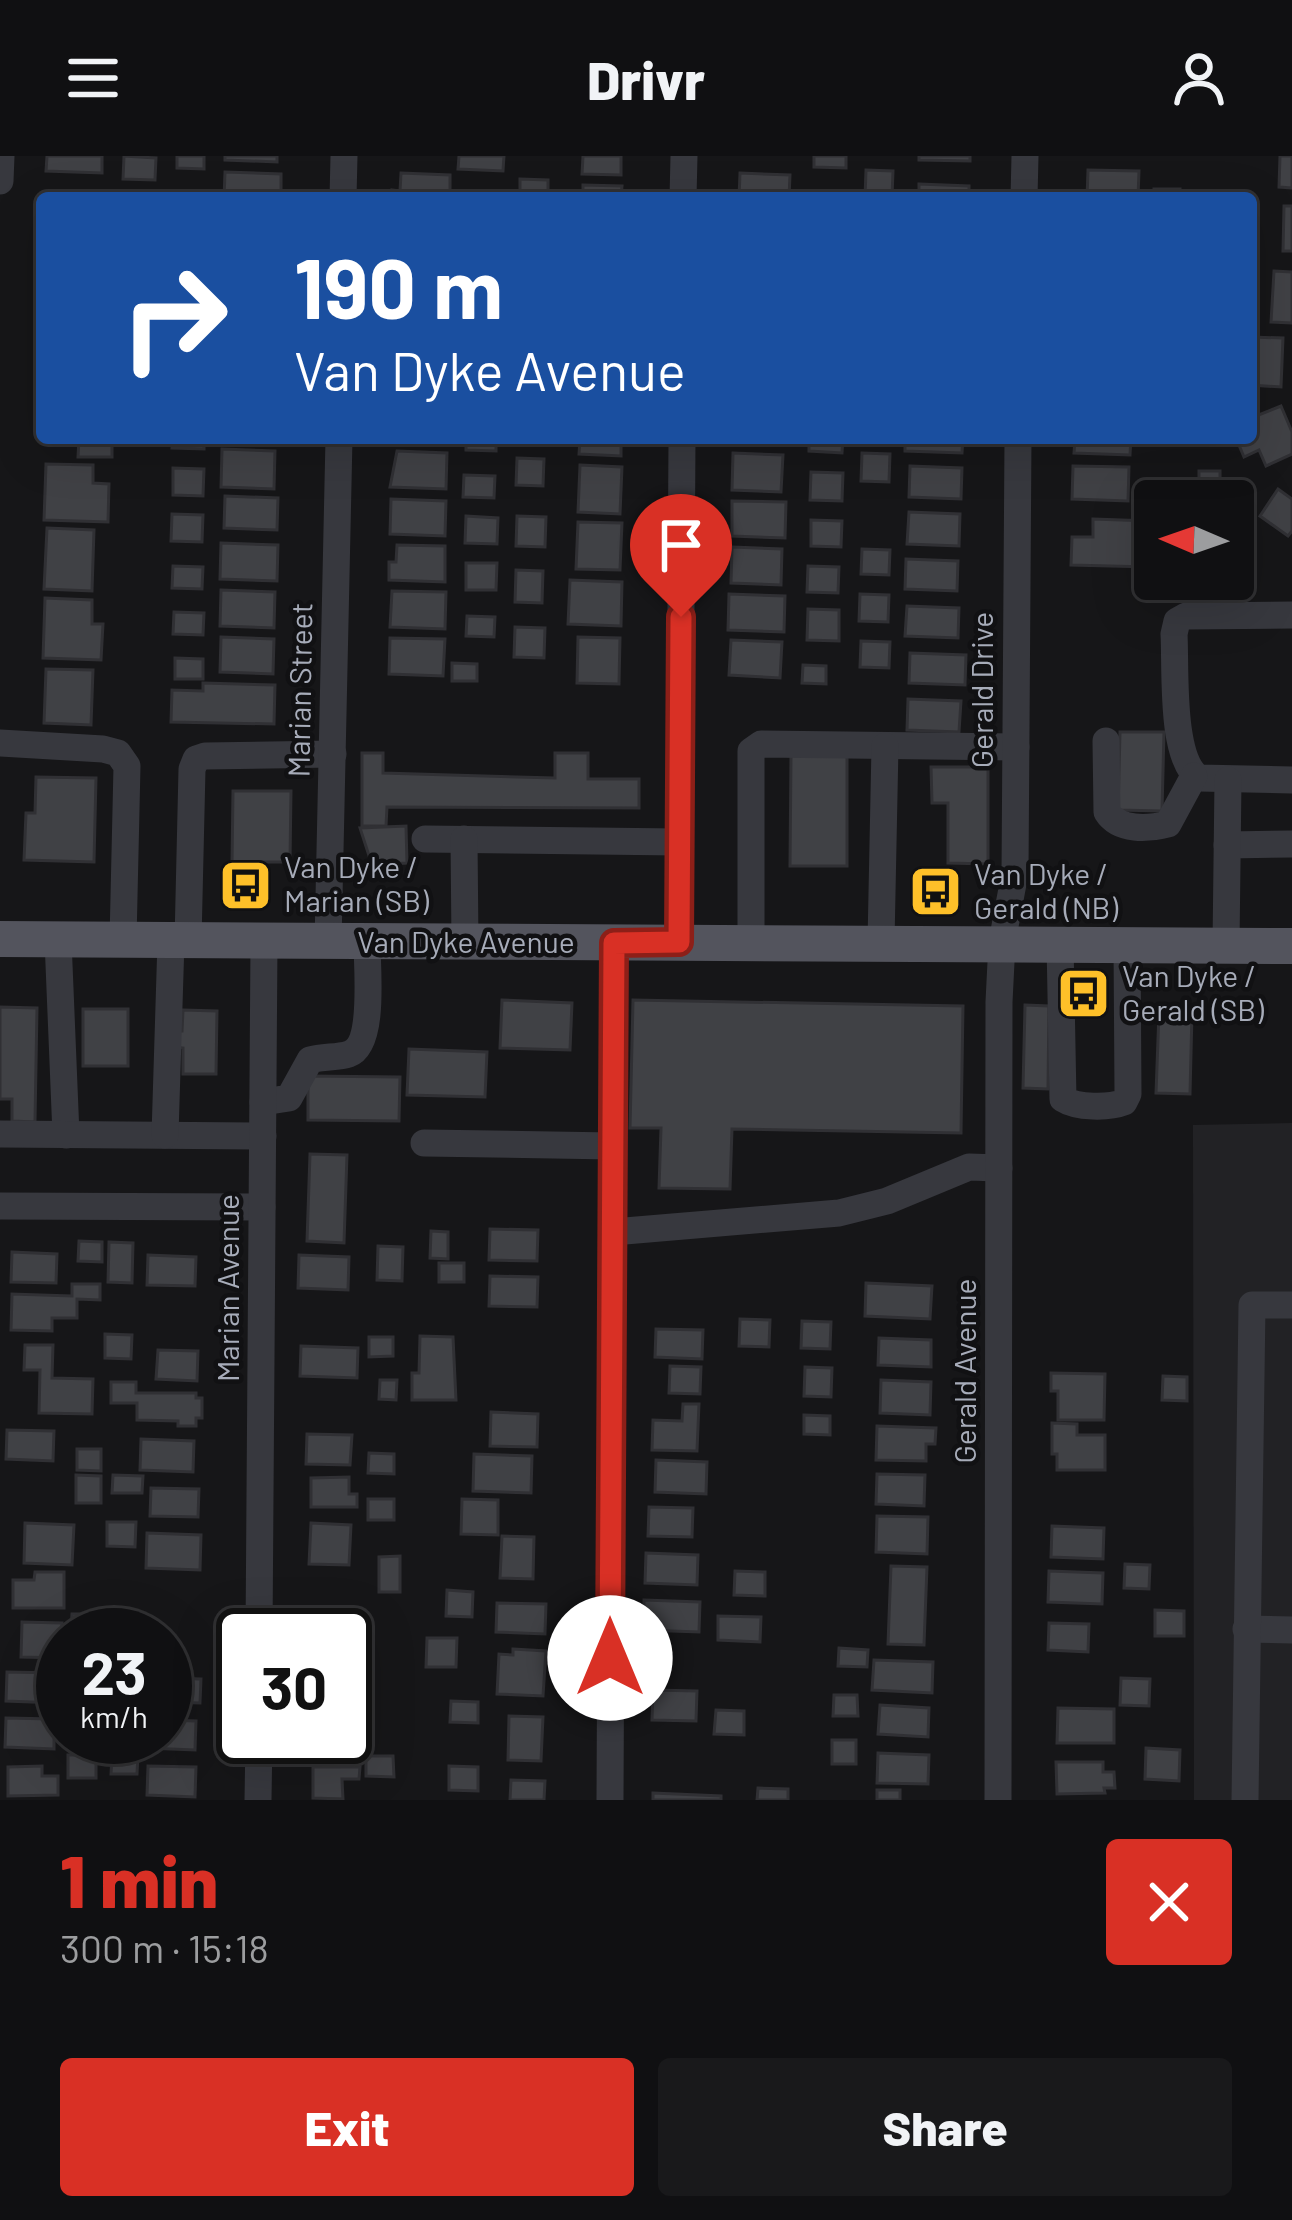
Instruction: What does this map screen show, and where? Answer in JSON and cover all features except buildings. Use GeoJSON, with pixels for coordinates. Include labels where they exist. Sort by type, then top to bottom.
{"type":"FeatureCollection","features":[{"type":"Feature","properties":{"kind":"main road","name":"Van Dyke Avenue"},"geometry":{"type":"LineString","coordinates":[[0,939],[1292,946]]}},
{"type":"Feature","properties":{"kind":"street"},"geometry":{"type":"LineString","coordinates":[[0,182],[1,156]]}},
{"type":"Feature","properties":{"kind":"street"},"geometry":{"type":"LineString","coordinates":[[343,192],[344,156]]}},
{"type":"Feature","properties":{"kind":"street"},"geometry":{"type":"LineString","coordinates":[[683,156],[683,192]]}},
{"type":"Feature","properties":{"kind":"street"},"geometry":{"type":"LineString","coordinates":[[1024,192],[1025,156]]}},
{"type":"Feature","properties":{"kind":"street","name":"Marian Street"},"geometry":{"type":"LineString","coordinates":[[328,943],[339,444]]}},
{"type":"Feature","properties":{"kind":"street"},"geometry":{"type":"LineString","coordinates":[[679,942],[682,444]]}},
{"type":"Feature","properties":{"kind":"street","name":"Gerald Drive"},"geometry":{"type":"LineString","coordinates":[[1002,942],[1015,873],[1018,444]]}},
{"type":"Feature","properties":{"kind":"street"},"geometry":{"type":"LineString","coordinates":[[1194,776],[1179,730],[1177,621],[1186,616],[1292,615]]}},
{"type":"Feature","properties":{"kind":"street"},"geometry":{"type":"LineString","coordinates":[[1106,741],[1107,812],[1123,826],[1168,824],[1194,776]]}},
{"type":"Feature","properties":{"kind":"street"},"geometry":{"type":"LineString","coordinates":[[0,743],[104,749],[118,753],[127,766],[123,940]]}},
{"type":"Feature","properties":{"kind":"street"},"geometry":{"type":"LineString","coordinates":[[751,942],[751,751],[761,744],[1016,747]]}},
{"type":"Feature","properties":{"kind":"street"},"geometry":{"type":"LineString","coordinates":[[881,942],[885,746]]}},
{"type":"Feature","properties":{"kind":"street"},"geometry":{"type":"LineString","coordinates":[[165,1136],[196,759],[206,755],[333,754]]}},
{"type":"Feature","properties":{"kind":"street"},"geometry":{"type":"LineString","coordinates":[[1194,776],[1292,780]]}},
{"type":"Feature","properties":{"kind":"street"},"geometry":{"type":"LineString","coordinates":[[1226,945],[1228,780]]}},
{"type":"Feature","properties":{"kind":"street"},"geometry":{"type":"LineString","coordinates":[[425,839],[679,842]]}},
{"type":"Feature","properties":{"kind":"street"},"geometry":{"type":"LineString","coordinates":[[464,839],[465,944]]}},
{"type":"Feature","properties":{"kind":"street"},"geometry":{"type":"LineString","coordinates":[[1227,845],[1292,844]]}},
{"type":"Feature","properties":{"kind":"street"},"geometry":{"type":"LineString","coordinates":[[58,940],[66,1135]]}},
{"type":"Feature","properties":{"kind":"street","name":"Marian Avenue"},"geometry":{"type":"LineString","coordinates":[[259,1608],[264,942]]}},
{"type":"Feature","properties":{"kind":"street","name":"Gerald Avenue"},"geometry":{"type":"LineString","coordinates":[[998,1800],[1002,942]]}},
{"type":"Feature","properties":{"kind":"street"},"geometry":{"type":"LineString","coordinates":[[610,1800],[614,943]]}},
{"type":"Feature","properties":{"kind":"street"},"geometry":{"type":"LineString","coordinates":[[1060,943],[1064,1099],[1070,1104],[1116,1105],[1128,1094],[1127,944]]}},
{"type":"Feature","properties":{"kind":"street"},"geometry":{"type":"LineString","coordinates":[[263,1102],[289,1098],[310,1060],[352,1053],[361,1045],[366,1030],[367,944]]}},
{"type":"Feature","properties":{"kind":"street"},"geometry":{"type":"LineString","coordinates":[[0,1134],[263,1136]]}},
{"type":"Feature","properties":{"kind":"street"},"geometry":{"type":"LineString","coordinates":[[424,1143],[613,1146]]}},
{"type":"Feature","properties":{"kind":"street"},"geometry":{"type":"LineString","coordinates":[[613,1232],[839,1213],[887,1201],[969,1167],[999,1168]]}},
{"type":"Feature","properties":{"kind":"street"},"geometry":{"type":"LineString","coordinates":[[0,1206],[262,1207]]}},
{"type":"Feature","properties":{"kind":"street"},"geometry":{"type":"LineString","coordinates":[[1245,1800],[1252,1305],[1292,1306]]}},
{"type":"Feature","properties":{"kind":"street"},"geometry":{"type":"LineString","coordinates":[[1246,1629],[1292,1630]]}},
{"type":"Feature","properties":{"kind":"street"},"geometry":{"type":"LineString","coordinates":[[258,1800],[259,1764]]}},
{"type":"Feature","properties":{"kind":"shaded area"},"geometry":{"type":"Polygon","coordinates":[[[1292,1123],[1292,1800],[1194,1800],[1193,1125],[1292,1123]]]}},
{"type":"Feature","properties":{"kind":"place","name":"Van Dyke / Marian (SB)"},"geometry":{"type":"Point","coordinates":[245,885]}},
{"type":"Feature","properties":{"kind":"place","name":"Van Dyke / Gerald (NB)"},"geometry":{"type":"Point","coordinates":[935,892]}},
{"type":"Feature","properties":{"kind":"place","name":"Van Dyke / Gerald (SB)"},"geometry":{"type":"Point","coordinates":[1083,994]}},
{"type":"Feature","properties":{"kind":"route"},"geometry":{"type":"LineString","coordinates":[[610,1658],[614,943],[679,942],[681,617]]}}]}
